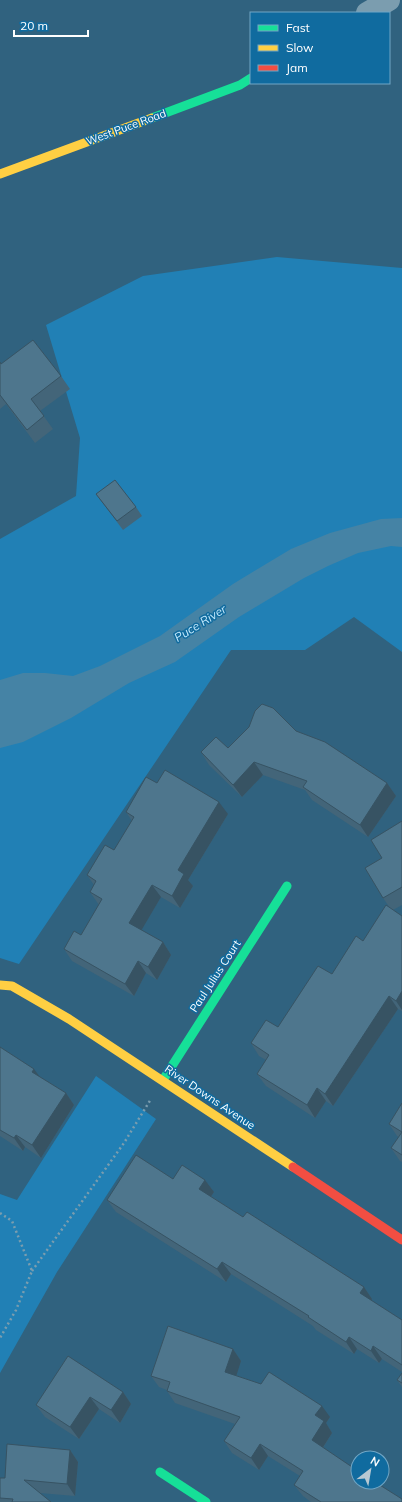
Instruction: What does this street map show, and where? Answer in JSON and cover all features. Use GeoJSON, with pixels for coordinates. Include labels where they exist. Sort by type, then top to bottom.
{"type":"FeatureCollection","features":[{"type":"Feature","properties":{"kind":"street"},"geometry":{"type":"LineString","coordinates":[[368,12],[389,0]]}},
{"type":"Feature","properties":{"kind":"street","name":"West Puce Road"},"geometry":{"type":"LineString","coordinates":[[0,174],[240,85],[250,79]]}},
{"type":"Feature","properties":{"kind":"street","name":"Paul Julius Court"},"geometry":{"type":"LineString","coordinates":[[163,1080],[287,886]]}},
{"type":"Feature","properties":{"kind":"street","name":"River Downs Avenue"},"geometry":{"type":"LineString","coordinates":[[0,985],[12,986],[38,1000],[163,1080],[402,1240]]}},
{"type":"Feature","properties":{"kind":"street"},"geometry":{"type":"LineString","coordinates":[[160,1472],[206,1502]]}},
{"type":"Feature","properties":{"kind":"path"},"geometry":{"type":"LineString","coordinates":[[0,1338],[16,1310],[32,1271],[124,1143],[163,1080]]}},
{"type":"Feature","properties":{"kind":"path"},"geometry":{"type":"LineString","coordinates":[[0,1213],[12,1221],[32,1271]]}},
{"type":"Feature","properties":{"kind":"shaded area"},"geometry":{"type":"Polygon","coordinates":[[[277,257],[402,268],[402,652],[354,617],[305,650],[231,650],[19,964],[0,958],[0,539],[76,496],[80,438],[46,325],[143,276],[277,257]]]}},
{"type":"Feature","properties":{"kind":"shaded area"},"geometry":{"type":"Polygon","coordinates":[[[96,1076],[156,1119],[57,1272],[0,1373],[0,1194],[17,1200],[96,1076]]]}},
{"type":"Feature","properties":{"kind":"water","name":"Puce River"},"geometry":{"type":"Polygon","coordinates":[[[402,518],[402,547],[391,546],[358,553],[304,578],[239,617],[175,662],[129,683],[71,718],[23,742],[0,748],[0,680],[23,673],[45,673],[73,676],[100,666],[160,636],[233,584],[291,549],[330,533],[381,519],[402,518]]]}},
{"type":"Feature","properties":{"kind":"building"},"geometry":{"type":"Polygon","coordinates":[[[33,340],[61,376],[31,399],[44,416],[27,430],[0,395],[0,362],[1,364],[33,340]]]}},
{"type":"Feature","properties":{"kind":"building"},"geometry":{"type":"Polygon","coordinates":[[[115,480],[136,507],[117,521],[96,494],[115,480]]]}},
{"type":"Feature","properties":{"kind":"building"},"geometry":{"type":"Polygon","coordinates":[[[262,704],[273,708],[296,731],[325,742],[387,783],[360,825],[303,787],[307,781],[254,762],[233,785],[201,752],[216,737],[228,748],[249,727],[255,711],[262,704]]]}},
{"type":"Feature","properties":{"kind":"building"},"geometry":{"type":"Polygon","coordinates":[[[165,770],[219,802],[178,870],[184,874],[172,896],[152,885],[129,923],[163,942],[148,967],[138,961],[125,984],[64,949],[74,931],[81,935],[102,899],[90,892],[96,881],[87,875],[105,845],[114,850],[134,817],[126,812],[146,777],[157,783],[165,770]]]}},
{"type":"Feature","properties":{"kind":"building"},"geometry":{"type":"Polygon","coordinates":[[[402,821],[402,887],[383,898],[365,868],[382,858],[371,840],[402,821]]]}},
{"type":"Feature","properties":{"kind":"building"},"geometry":{"type":"Polygon","coordinates":[[[386,905],[402,916],[402,991],[396,1001],[389,996],[325,1094],[317,1088],[307,1105],[257,1074],[269,1055],[251,1043],[266,1020],[278,1027],[318,966],[332,974],[356,936],[363,941],[386,905]]]}},
{"type":"Feature","properties":{"kind":"building"},"geometry":{"type":"Polygon","coordinates":[[[0,1047],[34,1069],[32,1072],[66,1093],[32,1145],[16,1135],[14,1138],[0,1130],[0,1047]]]}},
{"type":"Feature","properties":{"kind":"building"},"geometry":{"type":"Polygon","coordinates":[[[402,1103],[402,1132],[389,1124],[402,1103]]]}},
{"type":"Feature","properties":{"kind":"building"},"geometry":{"type":"Polygon","coordinates":[[[402,1132],[402,1155],[391,1148],[402,1132]]]}},
{"type":"Feature","properties":{"kind":"building"},"geometry":{"type":"Polygon","coordinates":[[[136,1155],[173,1179],[182,1165],[205,1180],[199,1189],[243,1217],[247,1212],[364,1287],[360,1293],[402,1320],[402,1365],[373,1346],[371,1351],[349,1337],[346,1342],[308,1317],[309,1316],[222,1262],[217,1269],[107,1200],[136,1155]]]}},
{"type":"Feature","properties":{"kind":"building"},"geometry":{"type":"Polygon","coordinates":[[[168,1326],[233,1349],[225,1372],[261,1384],[269,1372],[322,1406],[315,1415],[324,1421],[312,1440],[350,1466],[350,1490],[388,1490],[402,1499],[402,1502],[321,1502],[294,1485],[303,1471],[260,1444],[251,1458],[224,1441],[240,1417],[167,1391],[170,1382],[151,1376],[168,1326]]]}},
{"type":"Feature","properties":{"kind":"building"},"geometry":{"type":"Polygon","coordinates":[[[68,1356],[123,1392],[111,1410],[90,1397],[70,1427],[36,1405],[68,1356]]]}},
{"type":"Feature","properties":{"kind":"building"},"geometry":{"type":"Polygon","coordinates":[[[402,1373],[402,1383],[397,1380],[402,1373]]]}},
{"type":"Feature","properties":{"kind":"building"},"geometry":{"type":"Polygon","coordinates":[[[7,1444],[70,1450],[67,1484],[24,1480],[51,1502],[12,1502],[13,1499],[0,1498],[0,1478],[5,1478],[7,1444]]]}},
{"type":"Feature","properties":{"kind":"traffic: fast"},"geometry":{"type":"LineString","coordinates":[[152,118],[240,85],[250,79]]}},
{"type":"Feature","properties":{"kind":"traffic: fast"},"geometry":{"type":"LineString","coordinates":[[163,1080],[287,886]]}},
{"type":"Feature","properties":{"kind":"traffic: fast"},"geometry":{"type":"LineString","coordinates":[[160,1472],[206,1502]]}},
{"type":"Feature","properties":{"kind":"traffic: slow"},"geometry":{"type":"LineString","coordinates":[[0,174],[152,118]]}},
{"type":"Feature","properties":{"kind":"traffic: slow"},"geometry":{"type":"LineString","coordinates":[[0,985],[12,986],[69,1019],[293,1167]]}},
{"type":"Feature","properties":{"kind":"traffic: jam"},"geometry":{"type":"LineString","coordinates":[[293,1167],[402,1240]]}}]}
